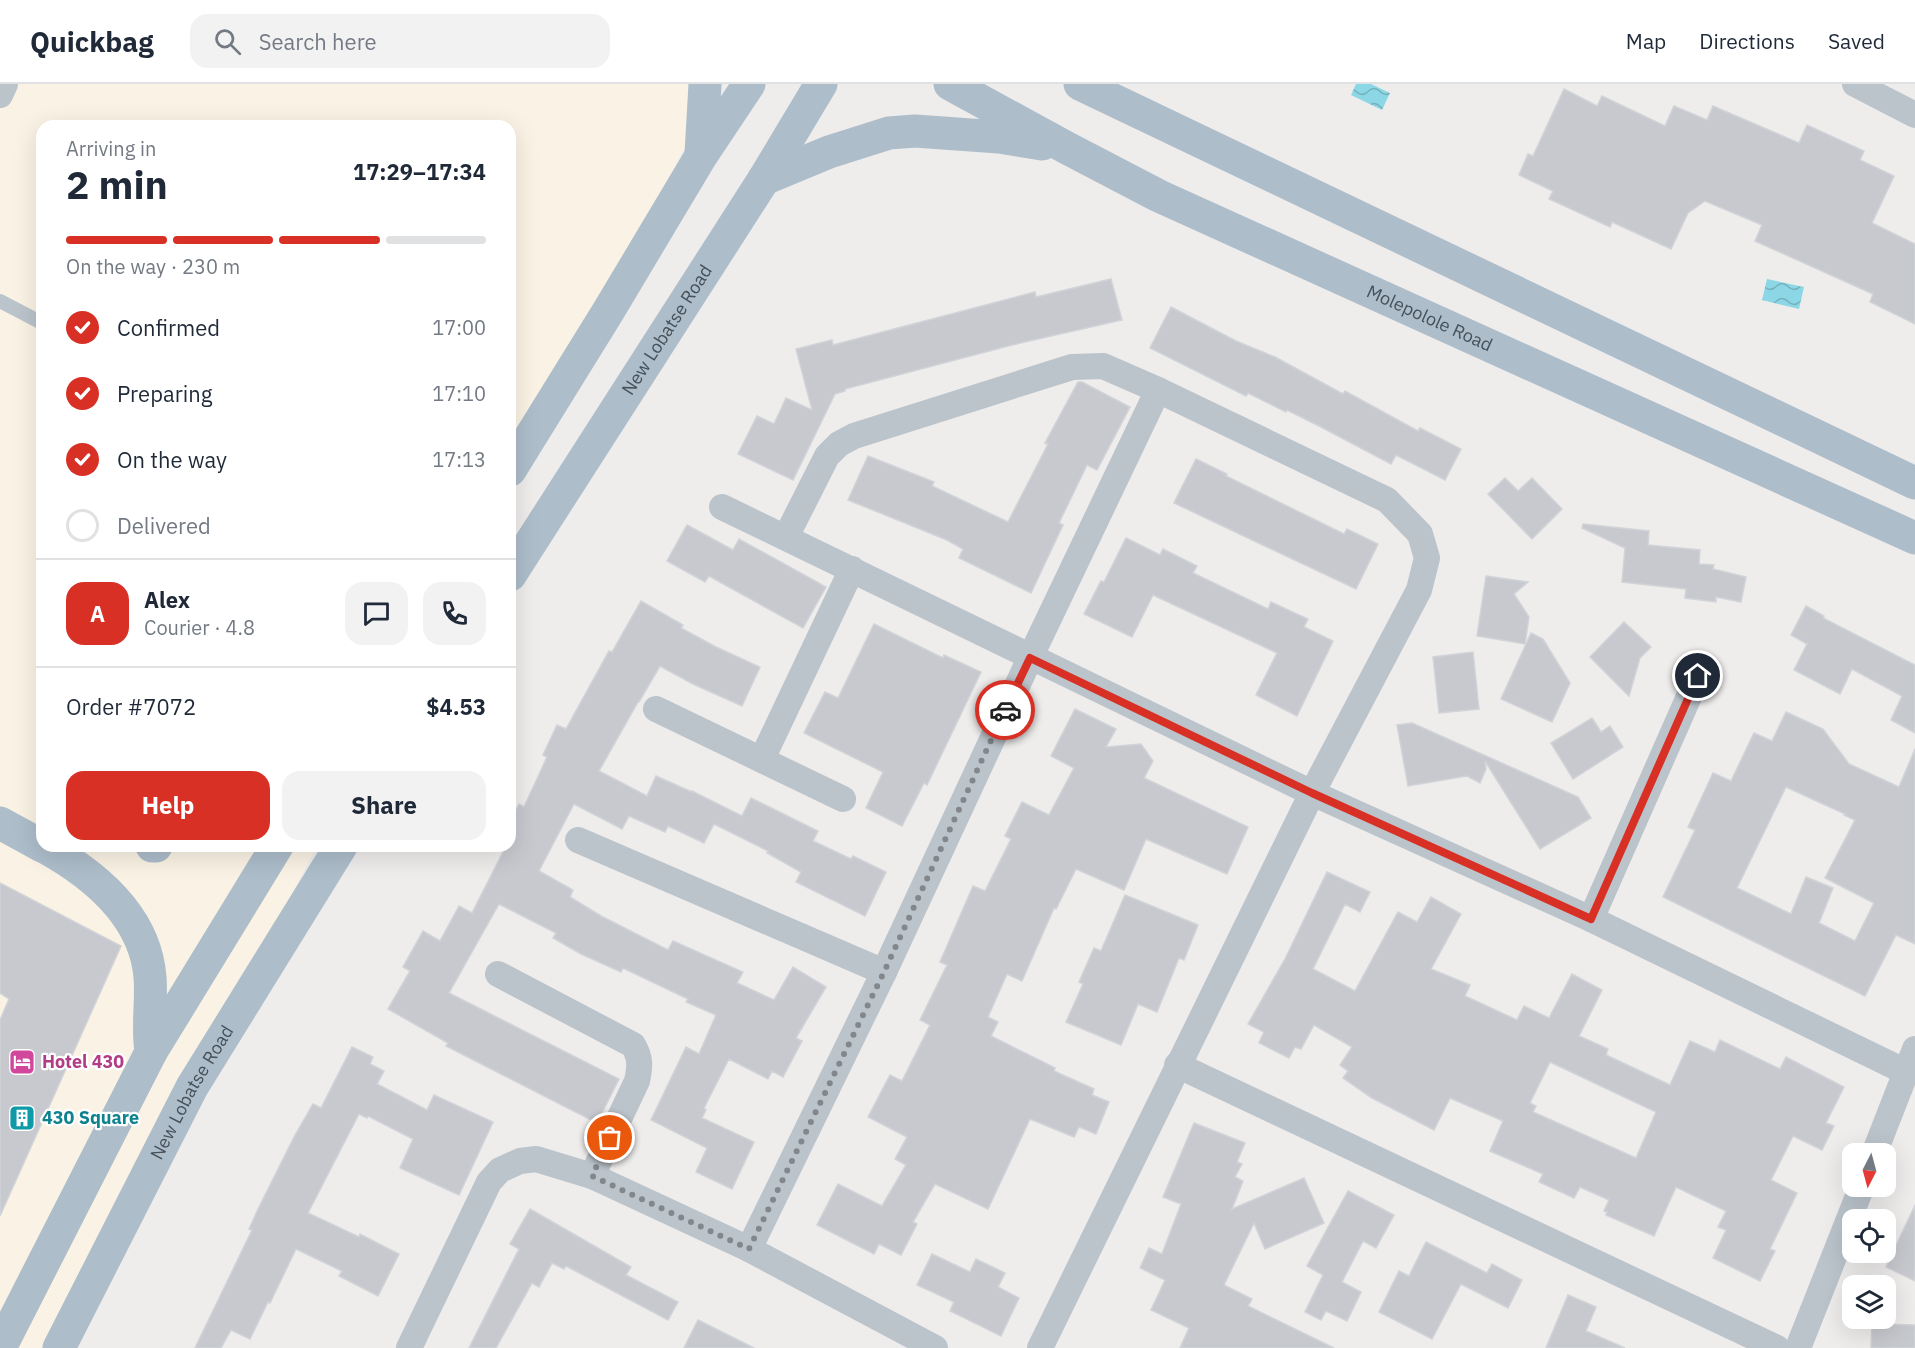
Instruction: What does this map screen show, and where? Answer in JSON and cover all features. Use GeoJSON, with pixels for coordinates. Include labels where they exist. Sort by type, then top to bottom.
{"type":"FeatureCollection","features":[{"type":"Feature","properties":{"kind":"main road"},"geometry":{"type":"LineString","coordinates":[[701,156],[705,84]]}},
{"type":"Feature","properties":{"kind":"main road"},"geometry":{"type":"LineString","coordinates":[[516,460],[701,156],[749,84]]}},
{"type":"Feature","properties":{"kind":"main road","name":"New Lobatse Road"},"geometry":{"type":"LineString","coordinates":[[516,566],[764,179],[821,84]]}},
{"type":"Feature","properties":{"kind":"main road","name":"Molepolole Road"},"geometry":{"type":"LineString","coordinates":[[950,84],[1159,196],[1915,538]]}},
{"type":"Feature","properties":{"kind":"main road"},"geometry":{"type":"LineString","coordinates":[[1085,86],[1915,483]]}},
{"type":"Feature","properties":{"kind":"main road"},"geometry":{"type":"LineString","coordinates":[[764,179],[838,149],[889,133],[915,131],[999,136],[1067,148]]}},
{"type":"Feature","properties":{"kind":"main road"},"geometry":{"type":"LineString","coordinates":[[0,809],[36,821]]}},
{"type":"Feature","properties":{"kind":"main road"},"geometry":{"type":"LineString","coordinates":[[0,823],[36,843]]}},
{"type":"Feature","properties":{"kind":"main road"},"geometry":{"type":"LineString","coordinates":[[53,852],[74,864],[102,886],[122,906],[141,942],[150,974],[151,1003],[148,1035],[151,1052]]}},
{"type":"Feature","properties":{"kind":"main road"},"geometry":{"type":"LineString","coordinates":[[0,1348],[151,1052],[273,852]]}},
{"type":"Feature","properties":{"kind":"main road","name":"New Lobatse Road"},"geometry":{"type":"LineString","coordinates":[[59,1348],[192,1087],[337,852]]}},
{"type":"Feature","properties":{"kind":"street"},"geometry":{"type":"LineString","coordinates":[[0,95],[5,84]]}},
{"type":"Feature","properties":{"kind":"street"},"geometry":{"type":"LineString","coordinates":[[1855,84],[1915,115]]}},
{"type":"Feature","properties":{"kind":"street"},"geometry":{"type":"LineString","coordinates":[[786,537],[827,456],[839,444],[854,436],[1072,367],[1102,366],[1158,390],[1387,500],[1419,534],[1427,558],[1419,590],[1312,793],[1040,1348]]}},
{"type":"Feature","properties":{"kind":"street"},"geometry":{"type":"LineString","coordinates":[[749,1249],[884,972],[1158,390]]}},
{"type":"Feature","properties":{"kind":"street"},"geometry":{"type":"LineString","coordinates":[[722,507],[1312,793],[1911,1060],[1878,1143]]}},
{"type":"Feature","properties":{"kind":"street"},"geometry":{"type":"LineString","coordinates":[[762,759],[852,569]]}},
{"type":"Feature","properties":{"kind":"street"},"geometry":{"type":"LineString","coordinates":[[1591,919],[1698,676]]}},
{"type":"Feature","properties":{"kind":"street"},"geometry":{"type":"LineString","coordinates":[[656,709],[843,799]]}},
{"type":"Feature","properties":{"kind":"street"},"geometry":{"type":"LineString","coordinates":[[578,840],[884,972]]}},
{"type":"Feature","properties":{"kind":"street"},"geometry":{"type":"LineString","coordinates":[[498,974],[633,1045],[639,1056],[640,1067],[637,1081],[592,1176]]}},
{"type":"Feature","properties":{"kind":"street"},"geometry":{"type":"LineString","coordinates":[[1177,1065],[1777,1348]]}},
{"type":"Feature","properties":{"kind":"street"},"geometry":{"type":"LineString","coordinates":[[409,1348],[489,1182],[500,1170],[520,1161],[536,1159],[592,1176],[749,1249],[935,1348]]}},
{"type":"Feature","properties":{"kind":"street"},"geometry":{"type":"LineString","coordinates":[[1798,1348],[1858,1197]]}},
{"type":"Feature","properties":{"kind":"lane"},"geometry":{"type":"LineString","coordinates":[[0,301],[36,320]]}},
{"type":"Feature","properties":{"kind":"shaded area"},"geometry":{"type":"Polygon","coordinates":[[[0,84],[718,84],[516,468],[516,120],[36,120],[36,852],[314,852],[54,1348],[0,1348],[0,84]]]}},
{"type":"Feature","properties":{"kind":"water"},"geometry":{"type":"Polygon","coordinates":[[[1356,84],[1371,84],[1390,93],[1382,110],[1351,95],[1356,84]]]}},
{"type":"Feature","properties":{"kind":"water"},"geometry":{"type":"Polygon","coordinates":[[[1767,279],[1804,287],[1799,309],[1762,300],[1767,279]]]}},
{"type":"Feature","properties":{"kind":"building"},"geometry":{"type":"Polygon","coordinates":[[[1564,89],[1597,106],[1602,96],[1665,126],[1674,106],[1707,120],[1713,106],[1799,143],[1807,125],[1864,151],[1860,160],[1894,176],[1872,223],[1915,244],[1915,324],[1870,302],[1873,294],[1755,241],[1762,225],[1705,201],[1688,213],[1671,249],[1612,222],[1610,227],[1549,199],[1553,191],[1519,175],[1528,154],[1533,156],[1564,89]]]}},
{"type":"Feature","properties":{"kind":"building"},"geometry":{"type":"Polygon","coordinates":[[[1111,279],[1122,320],[1012,345],[845,389],[835,394],[793,480],[738,454],[757,416],[774,424],[786,398],[812,410],[796,349],[832,340],[833,345],[1035,292],[1036,297],[1111,279]]]}},
{"type":"Feature","properties":{"kind":"building"},"geometry":{"type":"Polygon","coordinates":[[[1171,307],[1236,341],[1275,357],[1343,394],[1345,391],[1418,431],[1420,428],[1461,449],[1445,480],[1396,455],[1391,464],[1287,410],[1286,412],[1248,393],[1246,396],[1150,348],[1171,307]]]}},
{"type":"Feature","properties":{"kind":"building"},"geometry":{"type":"Polygon","coordinates":[[[1078,382],[1130,407],[1097,470],[1087,465],[1059,523],[1063,525],[1031,593],[959,558],[963,549],[947,540],[848,500],[868,456],[934,482],[932,486],[1008,522],[1048,444],[1045,443],[1078,382]]]}},
{"type":"Feature","properties":{"kind":"building"},"geometry":{"type":"Polygon","coordinates":[[[1196,459],[1344,534],[1347,529],[1378,544],[1356,589],[1174,503],[1196,459]]]}},
{"type":"Feature","properties":{"kind":"building"},"geometry":{"type":"Polygon","coordinates":[[[1505,478],[1518,491],[1532,478],[1562,509],[1532,539],[1488,494],[1505,478]]]}},
{"type":"Feature","properties":{"kind":"building"},"geometry":{"type":"Polygon","coordinates":[[[1583,524],[1649,531],[1648,545],[1700,550],[1699,564],[1714,565],[1713,569],[1746,577],[1741,602],[1716,597],[1716,602],[1685,598],[1686,589],[1622,582],[1625,548],[1582,528],[1583,524]]]}},
{"type":"Feature","properties":{"kind":"building"},"geometry":{"type":"Polygon","coordinates":[[[687,525],[733,550],[739,539],[826,587],[803,628],[709,576],[705,582],[667,561],[687,525]]]}},
{"type":"Feature","properties":{"kind":"building"},"geometry":{"type":"Polygon","coordinates":[[[1126,538],[1160,555],[1163,549],[1197,566],[1193,573],[1268,609],[1271,602],[1308,619],[1304,627],[1333,641],[1297,716],[1256,695],[1277,653],[1153,595],[1132,637],[1084,614],[1101,581],[1104,582],[1126,538]]]}},
{"type":"Feature","properties":{"kind":"building"},"geometry":{"type":"Polygon","coordinates":[[[1486,576],[1528,582],[1514,594],[1529,617],[1525,644],[1477,636],[1486,576]]]}},
{"type":"Feature","properties":{"kind":"building"},"geometry":{"type":"Polygon","coordinates":[[[641,601],[683,625],[681,628],[760,667],[742,706],[660,666],[599,771],[647,796],[656,776],[742,816],[751,798],[818,831],[813,841],[851,859],[853,856],[886,872],[865,916],[796,882],[801,872],[767,853],[768,851],[714,824],[704,843],[668,826],[665,832],[629,816],[622,829],[574,804],[539,871],[573,890],[570,897],[601,916],[668,950],[673,941],[743,972],[737,983],[774,1000],[793,967],[826,987],[796,1038],[802,1041],[783,1077],[772,1071],[768,1079],[729,1059],[704,1108],[706,1110],[702,1118],[754,1142],[732,1189],[696,1172],[707,1148],[651,1120],[686,1047],[699,1054],[716,1015],[686,1002],[688,999],[623,968],[621,972],[581,954],[553,938],[556,933],[499,904],[449,993],[619,1079],[597,1123],[446,1046],[448,1043],[388,1009],[410,971],[403,967],[423,931],[440,941],[459,906],[472,913],[503,852],[516,852],[516,810],[519,804],[524,807],[547,757],[543,755],[557,725],[566,729],[609,651],[612,652],[641,601]]]}},
{"type":"Feature","properties":{"kind":"building"},"geometry":{"type":"Polygon","coordinates":[[[1806,606],[1824,616],[1823,618],[1915,665],[1915,733],[1891,720],[1902,696],[1852,669],[1840,694],[1794,670],[1807,644],[1791,635],[1806,606]]]}},
{"type":"Feature","properties":{"kind":"building"},"geometry":{"type":"Polygon","coordinates":[[[1624,622],[1651,647],[1640,658],[1629,696],[1590,657],[1624,622]]]}},
{"type":"Feature","properties":{"kind":"building"},"geometry":{"type":"Polygon","coordinates":[[[874,624],[943,658],[944,655],[981,672],[927,785],[924,783],[902,826],[866,808],[883,772],[804,733],[825,692],[838,698],[874,624]]]}},
{"type":"Feature","properties":{"kind":"building"},"geometry":{"type":"Polygon","coordinates":[[[1531,633],[1543,639],[1570,683],[1552,722],[1501,699],[1531,633]]]}},
{"type":"Feature","properties":{"kind":"building"},"geometry":{"type":"Polygon","coordinates":[[[1473,652],[1479,709],[1439,713],[1433,657],[1473,652]]]}},
{"type":"Feature","properties":{"kind":"building"},"geometry":{"type":"Polygon","coordinates":[[[1075,709],[1116,729],[1106,747],[1141,744],[1153,761],[1144,778],[1248,827],[1227,874],[1146,839],[1124,890],[1076,869],[1056,909],[1054,908],[1022,981],[1007,974],[988,1017],[998,1022],[991,1036],[1055,1068],[1054,1071],[1094,1089],[1092,1095],[1109,1102],[1096,1134],[1079,1127],[1074,1137],[1030,1119],[988,1209],[935,1184],[913,1222],[917,1224],[901,1255],[879,1244],[874,1254],[817,1225],[838,1184],[882,1206],[906,1165],[895,1159],[907,1137],[868,1117],[890,1075],[902,1081],[930,1025],[920,1020],[947,965],[940,962],[973,886],[985,891],[1011,839],[1005,836],[1022,802],[1049,815],[1074,768],[1051,756],[1075,709]]]}},
{"type":"Feature","properties":{"kind":"building"},"geometry":{"type":"Polygon","coordinates":[[[1786,712],[1823,729],[1849,764],[1899,787],[1915,749],[1915,944],[1896,935],[1865,996],[1663,897],[1695,830],[1688,827],[1713,773],[1731,781],[1754,733],[1772,741],[1786,712]],[[1786,787],[1737,888],[1791,914],[1806,877],[1833,888],[1819,923],[1855,941],[1874,903],[1825,878],[1855,820],[1786,787]]]}},
{"type":"Feature","properties":{"kind":"building"},"geometry":{"type":"Polygon","coordinates":[[[1592,718],[1601,732],[1610,726],[1623,747],[1573,779],[1551,743],[1592,718]]]}},
{"type":"Feature","properties":{"kind":"building"},"geometry":{"type":"Polygon","coordinates":[[[1412,723],[1578,797],[1591,818],[1540,849],[1485,761],[1486,769],[1480,783],[1467,776],[1408,786],[1397,725],[1412,723]]]}},
{"type":"Feature","properties":{"kind":"building"},"geometry":{"type":"Polygon","coordinates":[[[1327,872],[1370,892],[1360,912],[1345,904],[1313,969],[1355,991],[1398,912],[1417,922],[1431,897],[1461,914],[1431,969],[1470,985],[1465,996],[1517,1020],[1524,1006],[1549,1018],[1572,974],[1602,990],[1579,1036],[1608,1049],[1606,1055],[1670,1085],[1690,1041],[1715,1052],[1720,1040],[1780,1069],[1786,1057],[1844,1087],[1826,1123],[1834,1126],[1822,1150],[1793,1136],[1771,1180],[1797,1193],[1770,1249],[1775,1251],[1760,1281],[1713,1258],[1726,1230],[1718,1227],[1726,1211],[1676,1187],[1654,1236],[1606,1215],[1607,1212],[1604,1211],[1609,1200],[1580,1187],[1574,1198],[1539,1182],[1543,1174],[1490,1151],[1503,1121],[1450,1098],[1434,1130],[1372,1098],[1343,1078],[1348,1071],[1340,1065],[1352,1047],[1314,1025],[1301,1049],[1295,1047],[1289,1058],[1259,1043],[1264,1032],[1248,1024],[1285,959],[1327,872]],[[1550,1062],[1530,1103],[1536,1106],[1533,1112],[1636,1158],[1656,1112],[1550,1062]]]}},
{"type":"Feature","properties":{"kind":"building","name":"430 Square"},"geometry":{"type":"Polygon","coordinates":[[[0,883],[121,946],[0,1216],[0,1020],[9,999],[0,993],[0,883]]]}},
{"type":"Feature","properties":{"kind":"building"},"geometry":{"type":"Polygon","coordinates":[[[1125,895],[1198,925],[1184,960],[1179,958],[1157,1012],[1138,1004],[1121,1045],[1066,1022],[1083,984],[1079,982],[1094,948],[1101,951],[1125,895]]]}},
{"type":"Feature","properties":{"kind":"building"},"geometry":{"type":"Polygon","coordinates":[[[352,1047],[373,1057],[370,1064],[384,1071],[377,1084],[427,1110],[434,1095],[493,1122],[459,1195],[400,1168],[413,1139],[368,1116],[367,1118],[359,1114],[308,1213],[359,1237],[360,1234],[399,1254],[378,1296],[339,1276],[342,1271],[296,1249],[250,1339],[231,1330],[221,1348],[195,1348],[252,1230],[249,1229],[259,1207],[294,1137],[313,1104],[321,1108],[352,1047]]]}},
{"type":"Feature","properties":{"kind":"building"},"geometry":{"type":"Polygon","coordinates":[[[1194,1123],[1245,1143],[1237,1162],[1242,1164],[1235,1177],[1243,1181],[1232,1209],[1304,1178],[1324,1223],[1265,1249],[1254,1223],[1224,1285],[1252,1299],[1248,1306],[1334,1348],[1180,1348],[1189,1328],[1151,1310],[1165,1280],[1140,1268],[1149,1248],[1162,1254],[1181,1204],[1163,1197],[1194,1123]]]}},
{"type":"Feature","properties":{"kind":"building"},"geometry":{"type":"Polygon","coordinates":[[[1348,1191],[1394,1215],[1376,1248],[1363,1241],[1342,1282],[1361,1292],[1347,1321],[1326,1311],[1321,1320],[1305,1312],[1323,1275],[1307,1266],[1348,1191]]]}},
{"type":"Feature","properties":{"kind":"building"},"geometry":{"type":"Polygon","coordinates":[[[1915,1205],[1915,1281],[1886,1267],[1888,1263],[1896,1263],[1896,1246],[1915,1205]]]}},
{"type":"Feature","properties":{"kind":"building"},"geometry":{"type":"Polygon","coordinates":[[[530,1209],[631,1267],[626,1275],[678,1302],[668,1320],[566,1266],[564,1269],[552,1263],[539,1287],[532,1283],[496,1348],[469,1348],[519,1249],[510,1244],[530,1209]]]}},
{"type":"Feature","properties":{"kind":"building"},"geometry":{"type":"Polygon","coordinates":[[[1426,1242],[1487,1273],[1492,1264],[1522,1280],[1508,1308],[1461,1284],[1432,1339],[1379,1312],[1399,1271],[1409,1276],[1426,1242]]]}},
{"type":"Feature","properties":{"kind":"building"},"geometry":{"type":"Polygon","coordinates":[[[932,1254],[970,1272],[976,1259],[1005,1273],[998,1287],[1019,1298],[1001,1336],[950,1311],[954,1302],[917,1285],[932,1254]]]}},
{"type":"Feature","properties":{"kind":"building"},"geometry":{"type":"Polygon","coordinates":[[[1568,1295],[1596,1307],[1586,1331],[1625,1348],[1546,1348],[1568,1295]]]}},
{"type":"Feature","properties":{"kind":"building"},"geometry":{"type":"Polygon","coordinates":[[[698,1320],[754,1348],[684,1348],[698,1320]]]}},
{"type":"Feature","properties":{"kind":"building"},"geometry":{"type":"Polygon","coordinates":[[[1896,1325],[1915,1325],[1915,1348],[1871,1348],[1872,1329],[1896,1329],[1896,1325]]]}},
{"type":"Feature","properties":{"kind":"way so far"},"geometry":{"type":"LineString","coordinates":[[610,1138],[592,1176],[749,1249],[884,972],[1005,710]]}},
{"type":"Feature","properties":{"kind":"place","name":"Hotel 430"},"geometry":{"type":"Point","coordinates":[22,1062]}},
{"type":"Feature","properties":{"kind":"place","name":"430 Square"},"geometry":{"type":"Point","coordinates":[22,1118]}},
{"type":"Feature","properties":{"kind":"route"},"geometry":{"type":"LineString","coordinates":[[1005,710],[1030,658],[1312,793],[1591,919],[1698,676]]}}]}
